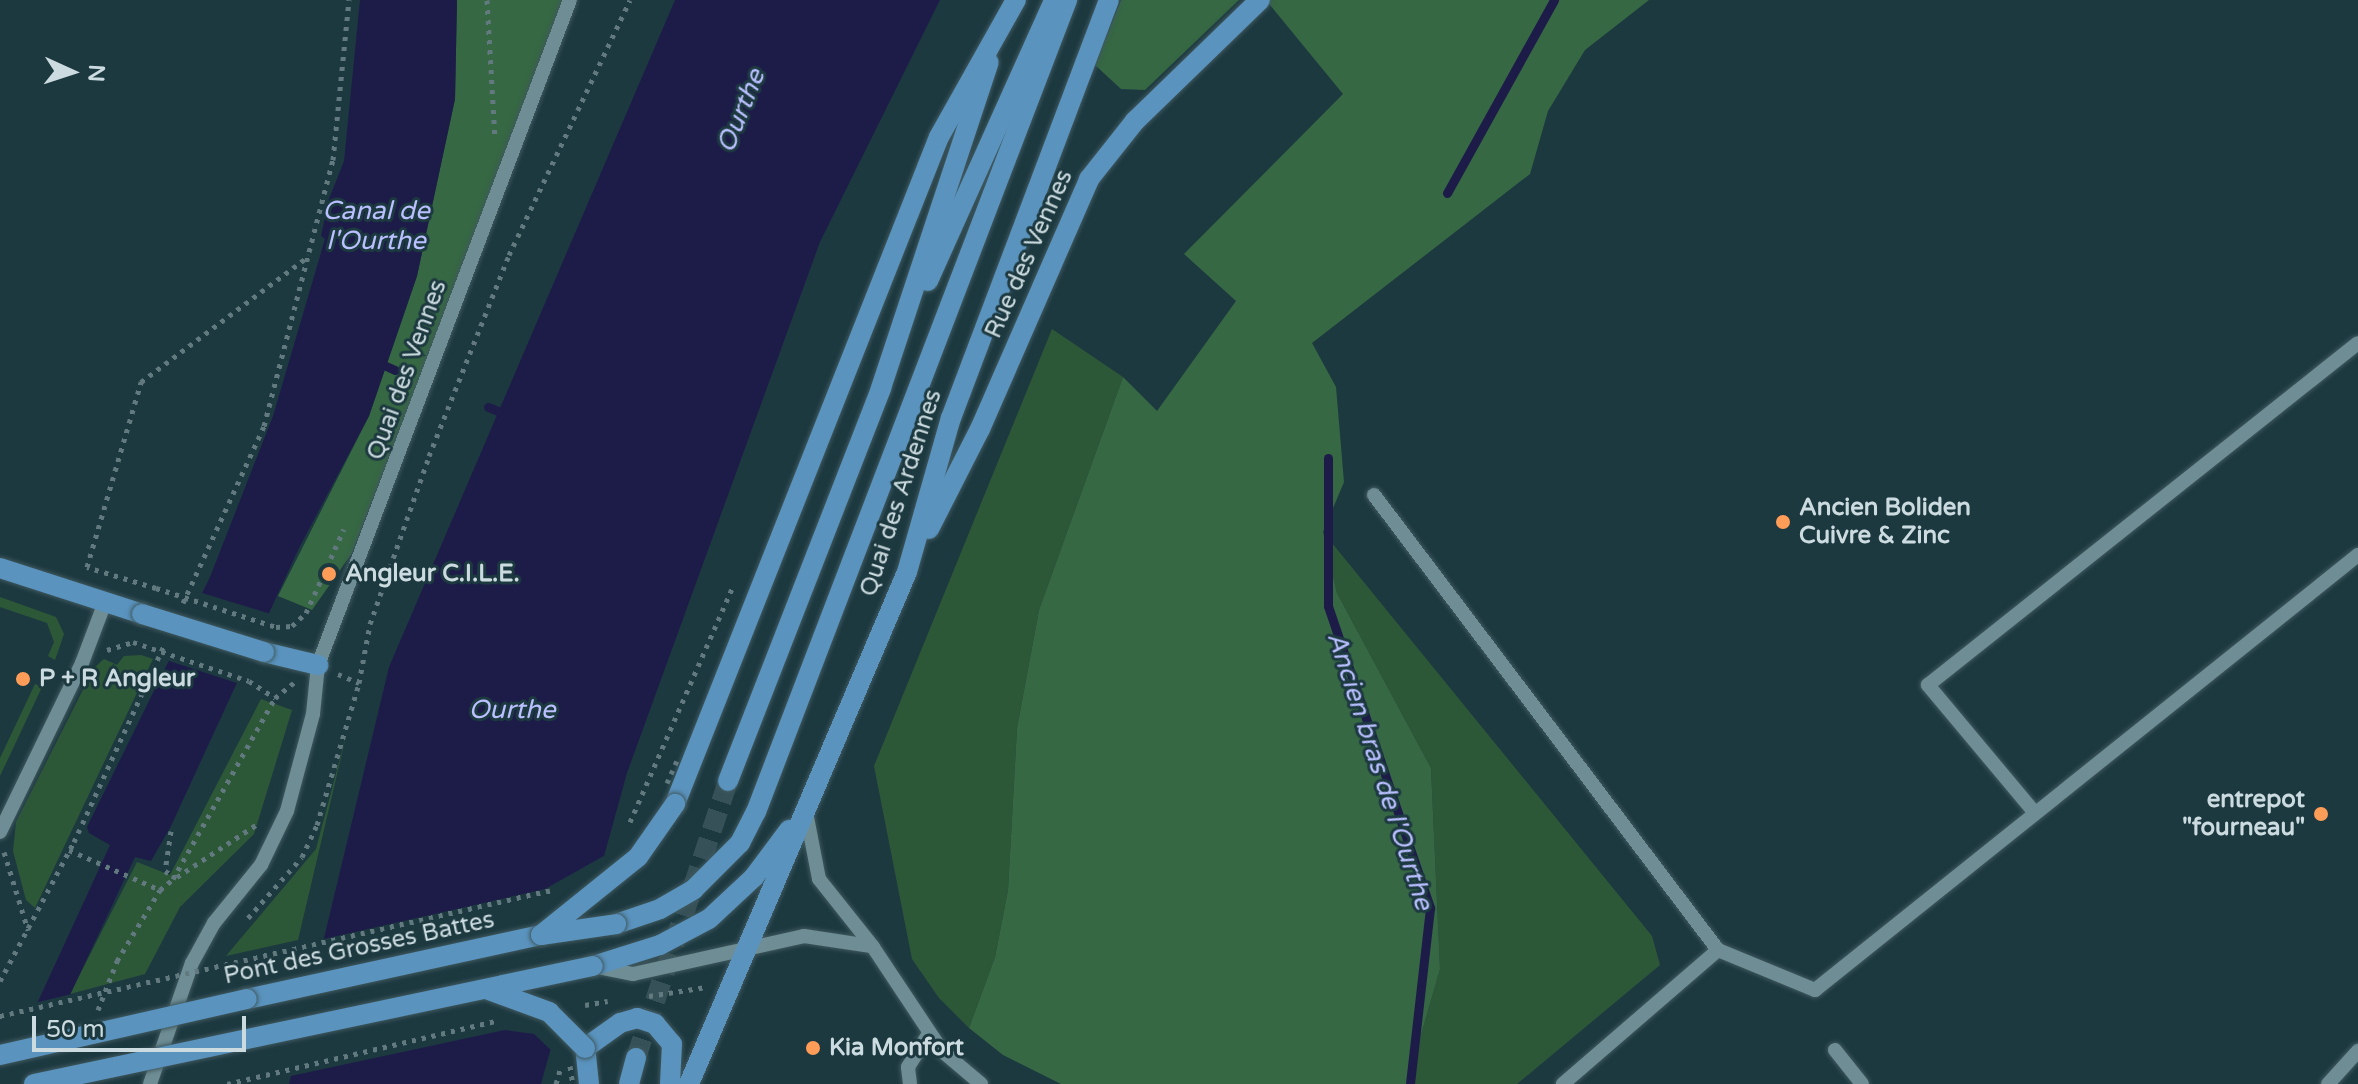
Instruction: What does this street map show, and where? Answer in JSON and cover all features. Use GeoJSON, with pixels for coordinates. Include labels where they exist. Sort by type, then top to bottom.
{"type":"FeatureCollection","features":[{"type":"Feature","properties":{"kind":"main road"},"geometry":{"type":"LineString","coordinates":[[670,795],[939,137],[1016,0]]}},
{"type":"Feature","properties":{"kind":"main road"},"geometry":{"type":"LineString","coordinates":[[728,781],[881,388],[1054,0]]}},
{"type":"Feature","properties":{"kind":"main road","name":"Pont des Grosses Battes"},"geometry":{"type":"LineString","coordinates":[[0,1055],[541,935],[616,924],[660,909],[694,889],[740,843],[756,812],[1067,0]]}},
{"type":"Feature","properties":{"kind":"main road","name":"Quai des Ardennes"},"geometry":{"type":"LineString","coordinates":[[689,1084],[743,950],[907,572],[951,418],[1109,0]]}},
{"type":"Feature","properties":{"kind":"main road","name":"Rue des Vennes"},"geometry":{"type":"LineString","coordinates":[[907,572],[980,429],[1089,179],[1135,121],[1260,0]]}},
{"type":"Feature","properties":{"kind":"main road"},"geometry":{"type":"LineString","coordinates":[[881,388],[999,31]]}},
{"type":"Feature","properties":{"kind":"main road"},"geometry":{"type":"LineString","coordinates":[[0,568],[264,652],[318,665]]}},
{"type":"Feature","properties":{"kind":"main road","name":"Pont des Grosses Battes"},"geometry":{"type":"LineString","coordinates":[[541,935],[638,857],[670,795]]}},
{"type":"Feature","properties":{"kind":"main road"},"geometry":{"type":"LineString","coordinates":[[34,1084],[593,966],[660,945],[709,919],[754,877],[805,808]]}},
{"type":"Feature","properties":{"kind":"main road"},"geometry":{"type":"LineString","coordinates":[[486,989],[549,1012],[577,1051],[589,1084]]}},
{"type":"Feature","properties":{"kind":"main road"},"geometry":{"type":"LineString","coordinates":[[577,1051],[620,1023],[637,1018],[655,1024],[672,1044],[670,1084]]}},
{"type":"Feature","properties":{"kind":"main road"},"geometry":{"type":"LineString","coordinates":[[629,1084],[636,1058]]}},
{"type":"Feature","properties":{"kind":"street","name":"Quai des Vennes"},"geometry":{"type":"LineString","coordinates":[[150,1084],[192,963],[214,923],[261,865],[287,811],[313,714],[318,665],[508,156],[570,0]]}},
{"type":"Feature","properties":{"kind":"street"},"geometry":{"type":"LineString","coordinates":[[2035,813],[1928,685],[2358,343]]}},
{"type":"Feature","properties":{"kind":"street"},"geometry":{"type":"LineString","coordinates":[[1374,495],[1718,950],[1815,990],[2358,555]]}},
{"type":"Feature","properties":{"kind":"street"},"geometry":{"type":"LineString","coordinates":[[0,832],[82,663],[105,602]]}},
{"type":"Feature","properties":{"kind":"street"},"geometry":{"type":"LineString","coordinates":[[805,808],[819,879],[873,947],[929,1034],[981,1084]]}},
{"type":"Feature","properties":{"kind":"street"},"geometry":{"type":"LineString","coordinates":[[593,966],[633,974],[804,936],[873,947]]}},
{"type":"Feature","properties":{"kind":"street"},"geometry":{"type":"LineString","coordinates":[[1563,1084],[1718,950]]}},
{"type":"Feature","properties":{"kind":"street"},"geometry":{"type":"LineString","coordinates":[[910,1084],[908,1067],[929,1034]]}},
{"type":"Feature","properties":{"kind":"street"},"geometry":{"type":"LineString","coordinates":[[1835,1050],[1862,1084]]}},
{"type":"Feature","properties":{"kind":"street"},"geometry":{"type":"LineString","coordinates":[[2328,1084],[2358,1051]]}},
{"type":"Feature","properties":{"kind":"path"},"geometry":{"type":"LineString","coordinates":[[264,426],[333,160],[349,0]]}},
{"type":"Feature","properties":{"kind":"path"},"geometry":{"type":"LineString","coordinates":[[487,0],[495,150],[508,156]]}},
{"type":"Feature","properties":{"kind":"path"},"geometry":{"type":"LineString","coordinates":[[359,683],[386,571],[434,442],[509,255],[630,0]]}},
{"type":"Feature","properties":{"kind":"path"},"geometry":{"type":"LineString","coordinates":[[300,619],[292,626],[276,627],[87,567],[141,382],[310,255]]}},
{"type":"Feature","properties":{"kind":"path"},"geometry":{"type":"LineString","coordinates":[[133,642],[249,681],[275,698],[174,878]]}},
{"type":"Feature","properties":{"kind":"path"},"geometry":{"type":"LineString","coordinates":[[670,795],[677,761]]}},
{"type":"Feature","properties":{"kind":"path"},"geometry":{"type":"LineString","coordinates":[[313,809],[323,806]]}},
{"type":"Feature","properties":{"kind":"path"},"geometry":{"type":"LineString","coordinates":[[97,1013],[117,961],[160,890],[257,825]]}},
{"type":"Feature","properties":{"kind":"path"},"geometry":{"type":"LineString","coordinates":[[171,831],[165,871],[174,878]]}},
{"type":"Feature","properties":{"kind":"path"},"geometry":{"type":"LineString","coordinates":[[0,839],[28,930]]}},
{"type":"Feature","properties":{"kind":"path"},"geometry":{"type":"LineString","coordinates":[[0,981],[74,842]]}},
{"type":"Feature","properties":{"kind":"path"},"geometry":{"type":"LineString","coordinates":[[69,850],[160,890]]}},
{"type":"Feature","properties":{"kind":"path"},"geometry":{"type":"LineString","coordinates":[[0,1016],[543,896],[567,883]]}},
{"type":"Feature","properties":{"kind":"path"},"geometry":{"type":"LineString","coordinates":[[227,1084],[503,1019]]}},
{"type":"Feature","properties":{"kind":"path"},"geometry":{"type":"LineString","coordinates":[[573,1084],[577,1051]]}},
{"type":"Feature","properties":{"kind":"green space"},"geometry":{"type":"Polygon","coordinates":[[[457,0],[566,0],[352,553],[312,610],[278,596],[369,416],[417,276],[455,99],[457,0]]]}},
{"type":"Feature","properties":{"kind":"green space"},"geometry":{"type":"Polygon","coordinates":[[[1121,0],[1239,0],[1145,90],[1121,89],[1095,65],[1121,0]]]}},
{"type":"Feature","properties":{"kind":"green space"},"geometry":{"type":"Polygon","coordinates":[[[1266,0],[1649,0],[1585,50],[1548,111],[1530,174],[1312,343],[1336,387],[1344,482],[1323,532],[1337,593],[1431,768],[1440,969],[1407,1084],[1061,1084],[1003,1055],[969,1028],[995,957],[1008,890],[1017,728],[1039,610],[1123,377],[1157,411],[1236,301],[1184,254],[1343,94],[1266,0]]]}},
{"type":"Feature","properties":{"kind":"green space"},"geometry":{"type":"Polygon","coordinates":[[[1052,329],[1123,377],[1039,610],[1017,728],[1008,890],[995,957],[969,1028],[939,998],[912,959],[874,766],[1052,329]]]}},
{"type":"Feature","properties":{"kind":"green space"},"geometry":{"type":"Polygon","coordinates":[[[1323,532],[1652,936],[1660,965],[1517,1084],[1407,1084],[1440,969],[1431,768],[1337,593],[1323,532]]]}},
{"type":"Feature","properties":{"kind":"green space"},"geometry":{"type":"Polygon","coordinates":[[[0,597],[56,617],[64,634],[55,660],[48,656],[54,642],[47,623],[0,607],[0,597]]]}},
{"type":"Feature","properties":{"kind":"green space"},"geometry":{"type":"Polygon","coordinates":[[[141,655],[153,659],[35,908],[26,900],[13,851],[16,822],[94,668],[104,659],[117,665],[124,656],[141,655]]]}},
{"type":"Feature","properties":{"kind":"green space"},"geometry":{"type":"Polygon","coordinates":[[[35,684],[42,687],[0,776],[0,758],[35,684]]]}},
{"type":"Feature","properties":{"kind":"green space"},"geometry":{"type":"Polygon","coordinates":[[[261,699],[292,710],[254,834],[180,907],[145,974],[70,994],[137,862],[170,875],[261,699]]]}},
{"type":"Feature","properties":{"kind":"green space"},"geometry":{"type":"Polygon","coordinates":[[[347,732],[298,940],[226,956],[316,849],[347,732]]]}},
{"type":"Feature","properties":{"kind":"water","name":"Canal de l'Ourthe"},"geometry":{"type":"Polygon","coordinates":[[[360,0],[457,0],[455,99],[417,276],[369,416],[299,548],[171,826],[151,861],[135,857],[28,1084],[0,1084],[110,845],[89,833],[87,827],[210,577],[273,416],[325,239],[321,236],[329,199],[344,161],[360,0]]]}},
{"type":"Feature","properties":{"kind":"water","name":"Ourthe"},"geometry":{"type":"Polygon","coordinates":[[[675,0],[940,0],[820,242],[627,773],[541,1084],[289,1084],[389,667],[675,0]]]}},
{"type":"Feature","properties":{"kind":"pier"},"geometry":{"type":"Polygon","coordinates":[[[199,592],[274,615],[243,685],[166,660],[199,592]]]}},
{"type":"Feature","properties":{"kind":"pier"},"geometry":{"type":"Polygon","coordinates":[[[609,853],[554,1053],[534,1034],[505,1030],[286,1077],[319,940],[545,889],[609,853]]]}},
{"type":"Feature","properties":{"kind":"pier"},"geometry":{"type":"Polygon","coordinates":[[[72,994],[33,1084],[0,1084],[0,1066],[30,1004],[72,994]]]}},
{"type":"Feature","properties":{"kind":"waterway"},"geometry":{"type":"LineString","coordinates":[[1447,193],[1554,0]]}},
{"type":"Feature","properties":{"kind":"waterway"},"geometry":{"type":"LineString","coordinates":[[386,366],[395,370]]}},
{"type":"Feature","properties":{"kind":"waterway"},"geometry":{"type":"LineString","coordinates":[[488,407],[498,411]]}},
{"type":"Feature","properties":{"kind":"waterway","name":"Ancien bras de l'Ourthe"},"geometry":{"type":"LineString","coordinates":[[1328,458],[1328,606],[1430,908],[1410,1084]]}},
{"type":"Feature","properties":{"kind":"tunnel"},"geometry":{"type":"LineString","coordinates":[[636,1058],[728,781]]}},
{"type":"Feature","properties":{"kind":"place","name":"Ancien Boliden Cuivre & Zinc"},"geometry":{"type":"Point","coordinates":[1783,522]}},
{"type":"Feature","properties":{"kind":"place","name":"Angleur C.I.L.E."},"geometry":{"type":"Point","coordinates":[329,574]}},
{"type":"Feature","properties":{"kind":"place","name":"P + R Angleur"},"geometry":{"type":"Point","coordinates":[23,679]}},
{"type":"Feature","properties":{"kind":"place","name":"entrepot \"fourneau\""},"geometry":{"type":"Point","coordinates":[2321,814]}},
{"type":"Feature","properties":{"kind":"place","name":"Kia Monfort"},"geometry":{"type":"Point","coordinates":[813,1048]}}]}
